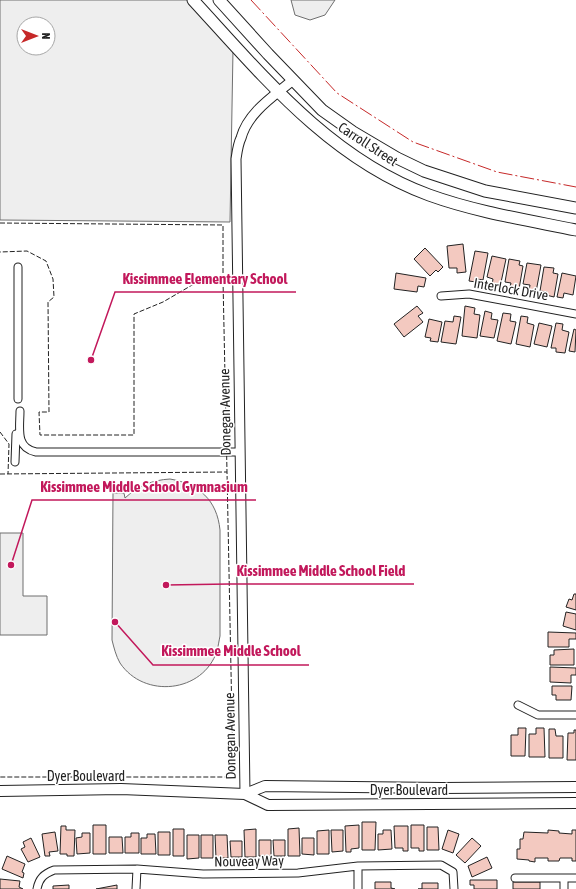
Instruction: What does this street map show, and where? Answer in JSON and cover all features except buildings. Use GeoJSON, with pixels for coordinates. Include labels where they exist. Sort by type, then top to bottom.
{"type":"FeatureCollection","features":[{"type":"Feature","properties":{"kind":"main road","name":"Carroll Street"},"geometry":{"type":"LineString","coordinates":[[193,0],[278,92],[308,120],[346,149],[393,178],[428,194],[479,210],[576,230]]}},
{"type":"Feature","properties":{"kind":"main road"},"geometry":{"type":"LineString","coordinates":[[219,0],[322,110],[352,132],[397,158],[424,171],[485,191],[576,208]]}},
{"type":"Feature","properties":{"kind":"main road","name":"Dyer Boulevard"},"geometry":{"type":"LineString","coordinates":[[0,791],[121,790],[245,794],[265,786],[576,788]]}},
{"type":"Feature","properties":{"kind":"main road","name":"Dyer Boulevard"},"geometry":{"type":"LineString","coordinates":[[245,794],[268,805],[576,803]]}},
{"type":"Feature","properties":{"kind":"street","name":"Donegan Avenue"},"geometry":{"type":"LineString","coordinates":[[245,794],[236,159],[241,136],[252,117],[268,100],[293,80]]}},
{"type":"Feature","properties":{"kind":"street"},"geometry":{"type":"LineString","coordinates":[[18,267],[18,400]]}},
{"type":"Feature","properties":{"kind":"street","name":"Interlock Drive"},"geometry":{"type":"LineString","coordinates":[[441,296],[469,294],[576,314]]}},
{"type":"Feature","properties":{"kind":"street"},"geometry":{"type":"LineString","coordinates":[[15,462],[18,411],[20,440],[30,451],[240,452]]}},
{"type":"Feature","properties":{"kind":"street"},"geometry":{"type":"LineString","coordinates":[[518,705],[538,715],[576,715]]}},
{"type":"Feature","properties":{"kind":"street","name":"Nouveay Way"},"geometry":{"type":"LineString","coordinates":[[37,889],[44,874],[54,870],[137,869],[204,874],[298,873],[358,866],[441,865],[453,872],[454,889]]}},
{"type":"Feature","properties":{"kind":"street"},"geometry":{"type":"LineString","coordinates":[[358,866],[358,889]]}},
{"type":"Feature","properties":{"kind":"street"},"geometry":{"type":"LineString","coordinates":[[136,889],[137,869]]}},
{"type":"Feature","properties":{"kind":"street"},"geometry":{"type":"LineString","coordinates":[[515,878],[576,878]]}},
{"type":"Feature","properties":{"kind":"street"},"geometry":{"type":"LineString","coordinates":[[564,878],[564,889]]}},
{"type":"Feature","properties":{"kind":"shaded area"},"geometry":{"type":"Polygon","coordinates":[[[0,0],[187,0],[233,50],[230,222],[0,220],[0,0]]]}},
{"type":"Feature","properties":{"kind":"shaded area"},"geometry":{"type":"Polygon","coordinates":[[[291,0],[335,0],[325,15],[310,20],[295,15],[291,0]]]}},
{"type":"Feature","properties":{"kind":"shaded area"},"geometry":{"type":"Polygon","coordinates":[[[170,479],[180,481],[198,489],[211,502],[218,519],[220,530],[220,636],[217,651],[210,665],[199,676],[186,683],[172,686],[158,686],[143,682],[130,675],[120,663],[112,640],[113,493],[124,493],[125,498],[146,484],[170,479]]]}},
{"type":"Feature","properties":{"kind":"shaded area"},"geometry":{"type":"Polygon","coordinates":[[[0,533],[23,533],[23,596],[47,596],[47,635],[0,635],[0,533]]]}},
{"type":"Feature","properties":{"kind":"fence"},"geometry":{"type":"LineString","coordinates":[[0,223],[223,225],[223,280],[199,281],[163,302],[134,314],[134,435],[40,435],[39,412],[49,412],[48,302],[54,297],[53,279],[46,261],[27,251],[0,252]]}},
{"type":"Feature","properties":{"kind":"fence"},"geometry":{"type":"LineString","coordinates":[[223,280],[227,472]]}},
{"type":"Feature","properties":{"kind":"fence"},"geometry":{"type":"LineString","coordinates":[[0,432],[9,444],[8,474]]}},
{"type":"Feature","properties":{"kind":"fence"},"geometry":{"type":"LineString","coordinates":[[0,474],[227,472],[233,770],[227,777],[0,777]]}},
{"type":"Feature","properties":{"kind":"power"},"geometry":{"type":"LineString","coordinates":[[251,0],[337,93],[413,142],[497,172],[576,187]]}},
{"type":"Feature","properties":{"kind":"place","name":"Kissimmee Elementary School"},"geometry":{"type":"Point","coordinates":[91,360]}},
{"type":"Feature","properties":{"kind":"place","name":"Kissimmee Middle School Gymnasium"},"geometry":{"type":"Point","coordinates":[11,565]}},
{"type":"Feature","properties":{"kind":"place","name":"Kissimmee Middle School Field"},"geometry":{"type":"Point","coordinates":[166,585]}},
{"type":"Feature","properties":{"kind":"place","name":"Kissimmee Middle School"},"geometry":{"type":"Point","coordinates":[115,622]}}]}
